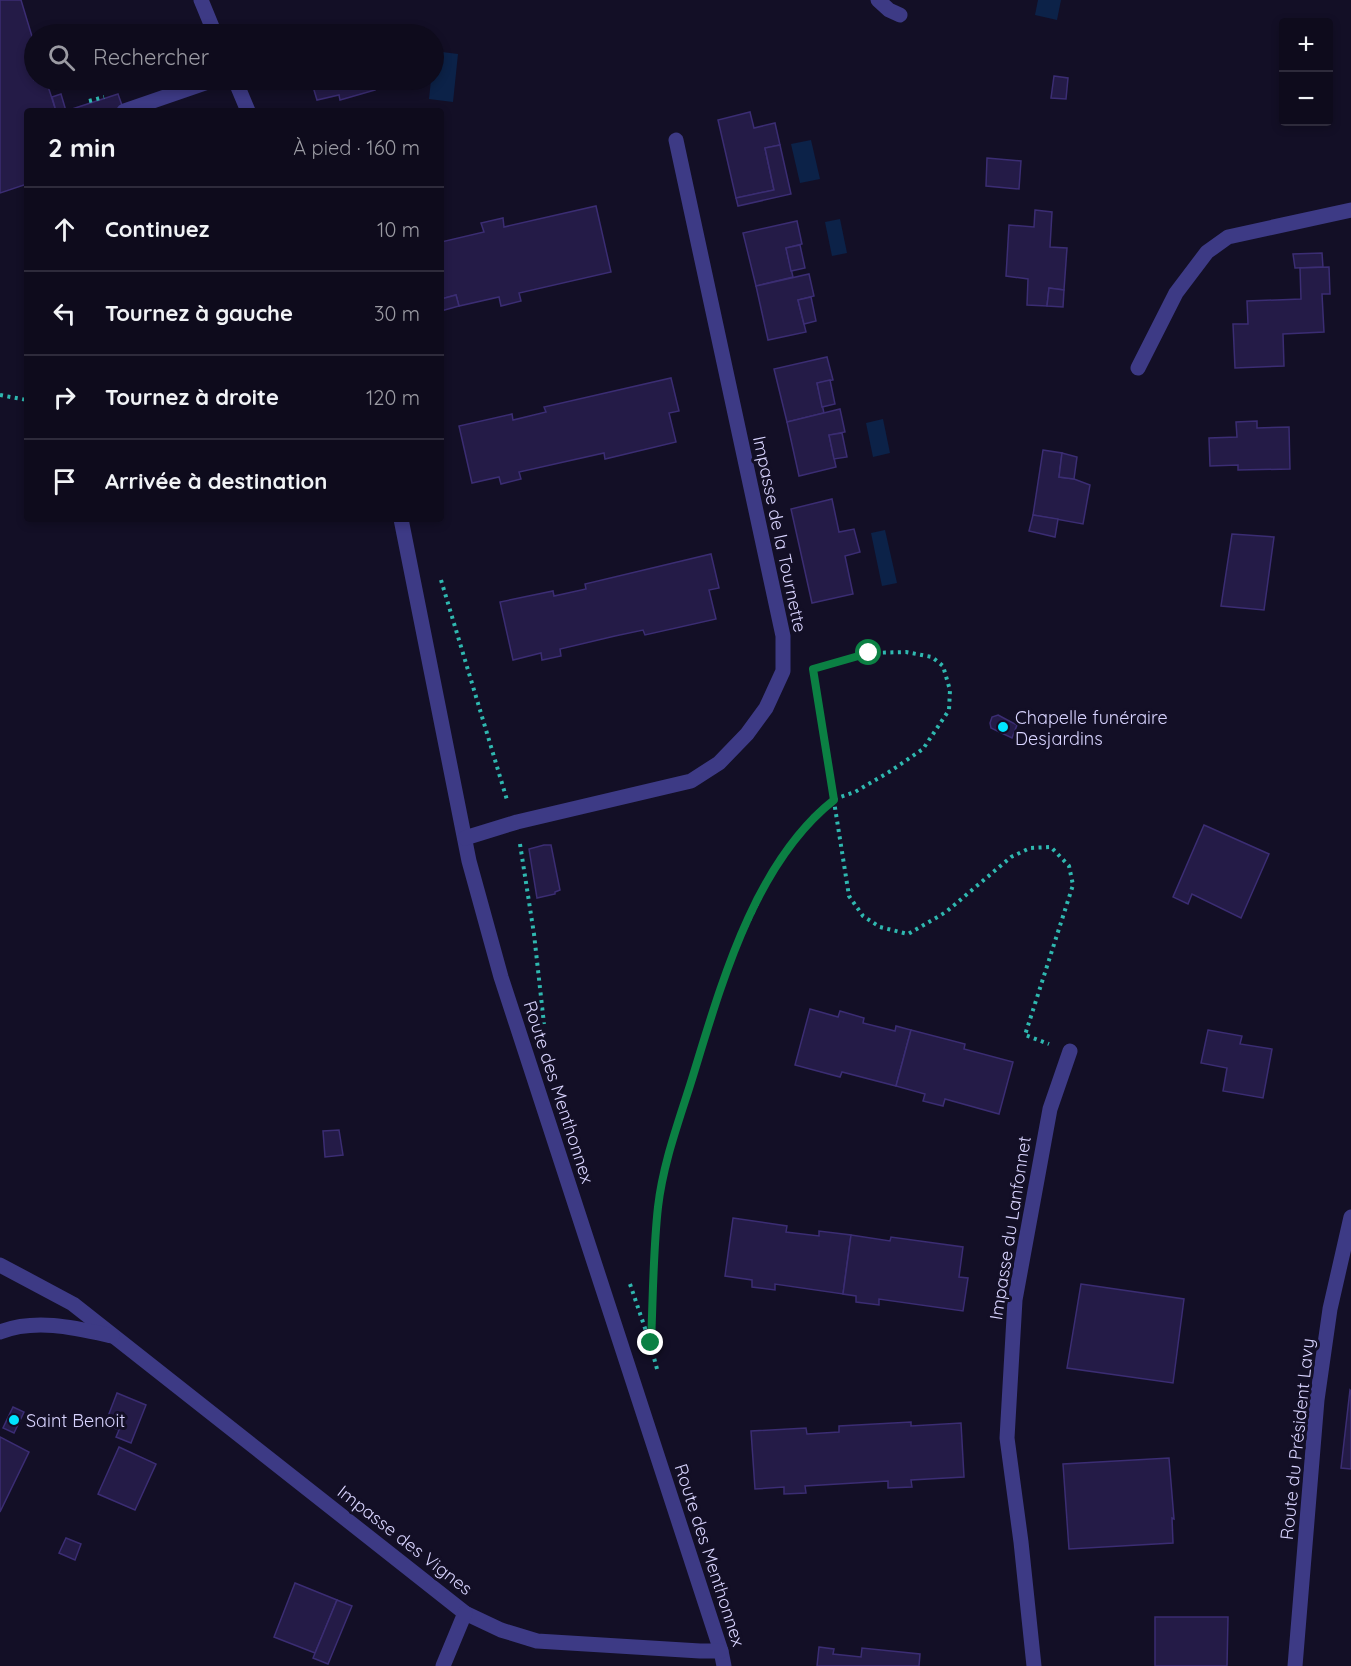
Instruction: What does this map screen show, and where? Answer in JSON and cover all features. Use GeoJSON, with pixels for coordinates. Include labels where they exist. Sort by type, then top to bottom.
{"type":"FeatureCollection","features":[{"type":"Feature","properties":{"kind":"street"},"geometry":{"type":"LineString","coordinates":[[201,0],[211,24]]}},
{"type":"Feature","properties":{"kind":"street"},"geometry":{"type":"LineString","coordinates":[[878,0],[889,10],[900,15]]}},
{"type":"Feature","properties":{"kind":"street"},"geometry":{"type":"LineString","coordinates":[[133,108],[185,90]]}},
{"type":"Feature","properties":{"kind":"street"},"geometry":{"type":"LineString","coordinates":[[239,90],[247,108]]}},
{"type":"Feature","properties":{"kind":"street","name":"Impasse de la Tournette"},"geometry":{"type":"LineString","coordinates":[[465,838],[517,822],[691,781],[719,763],[747,734],[766,708],[783,671],[783,636],[676,140]]}},
{"type":"Feature","properties":{"kind":"street"},"geometry":{"type":"LineString","coordinates":[[1138,368],[1176,293],[1207,252],[1228,237],[1351,210]]}},
{"type":"Feature","properties":{"kind":"street","name":"Route des Menthonnex"},"geometry":{"type":"LineString","coordinates":[[402,522],[465,838],[501,977],[723,1658]]}},
{"type":"Feature","properties":{"kind":"street","name":"Impasse du Lanfonnet"},"geometry":{"type":"LineString","coordinates":[[1034,1666],[1007,1438],[1015,1300],[1050,1109],[1070,1051]]}},
{"type":"Feature","properties":{"kind":"street","name":"Route du Président Lavy"},"geometry":{"type":"LineString","coordinates":[[1295,1666],[1317,1400],[1330,1309],[1351,1217]]}},
{"type":"Feature","properties":{"kind":"street","name":"Impasse des Vignes"},"geometry":{"type":"LineString","coordinates":[[0,1265],[73,1304],[465,1612],[501,1630],[537,1641],[700,1651],[723,1658]]}},
{"type":"Feature","properties":{"kind":"street","name":"Impasse des Vignes"},"geometry":{"type":"LineString","coordinates":[[0,1332],[38,1325],[62,1325],[115,1336]]}},
{"type":"Feature","properties":{"kind":"street"},"geometry":{"type":"LineString","coordinates":[[443,1666],[465,1612]]}},
{"type":"Feature","properties":{"kind":"path"},"geometry":{"type":"LineString","coordinates":[[0,395],[24,399]]}},
{"type":"Feature","properties":{"kind":"path"},"geometry":{"type":"LineString","coordinates":[[440,577],[503,789],[517,822],[546,1032]]}},
{"type":"Feature","properties":{"kind":"path"},"geometry":{"type":"LineString","coordinates":[[651,1343],[658,1205],[670,1148],[728,964],[771,874],[814,815],[834,800],[855,792],[923,749],[949,710],[950,690],[943,666],[932,657],[906,652],[869,653],[813,669],[783,671]]}},
{"type":"Feature","properties":{"kind":"path"},"geometry":{"type":"LineString","coordinates":[[813,669],[849,896],[863,916],[880,927],[908,934],[946,912],[1011,857],[1030,848],[1051,847],[1069,866],[1073,885],[1025,1035],[1070,1051]]}},
{"type":"Feature","properties":{"kind":"path"},"geometry":{"type":"LineString","coordinates":[[628,1278],[651,1343],[659,1375]]}},
{"type":"Feature","properties":{"kind":"water"},"geometry":{"type":"Polygon","coordinates":[[[1038,0],[1061,0],[1057,20],[1035,15],[1038,0]]]}},
{"type":"Feature","properties":{"kind":"water"},"geometry":{"type":"Polygon","coordinates":[[[444,52],[458,54],[453,102],[429,99],[430,90],[444,90],[444,52]]]}},
{"type":"Feature","properties":{"kind":"water"},"geometry":{"type":"Polygon","coordinates":[[[811,140],[820,179],[800,183],[791,144],[811,140]]]}},
{"type":"Feature","properties":{"kind":"water"},"geometry":{"type":"Polygon","coordinates":[[[840,219],[847,253],[832,256],[825,222],[840,219]]]}},
{"type":"Feature","properties":{"kind":"water"},"geometry":{"type":"Polygon","coordinates":[[[883,419],[890,453],[873,457],[866,423],[883,419]]]}},
{"type":"Feature","properties":{"kind":"water"},"geometry":{"type":"Polygon","coordinates":[[[885,530],[897,583],[882,586],[871,533],[885,530]]]}},
{"type":"Feature","properties":{"kind":"building"},"geometry":{"type":"Polygon","coordinates":[[[0,0],[21,0],[28,24],[24,24],[24,90],[49,90],[55,108],[24,108],[24,185],[0,193],[0,0]]]}},
{"type":"Feature","properties":{"kind":"building"},"geometry":{"type":"Polygon","coordinates":[[[1054,76],[1068,78],[1066,99],[1051,98],[1054,76]]]}},
{"type":"Feature","properties":{"kind":"building"},"geometry":{"type":"Polygon","coordinates":[[[314,90],[375,90],[340,100],[339,95],[317,100],[314,90]]]}},
{"type":"Feature","properties":{"kind":"building"},"geometry":{"type":"Polygon","coordinates":[[[61,94],[65,108],[55,108],[52,97],[61,94]]]}},
{"type":"Feature","properties":{"kind":"building"},"geometry":{"type":"Polygon","coordinates":[[[118,94],[123,108],[75,108],[118,94]]]}},
{"type":"Feature","properties":{"kind":"building"},"geometry":{"type":"Polygon","coordinates":[[[750,112],[754,128],[775,123],[780,145],[765,148],[774,190],[736,198],[718,120],[750,112]]]}},
{"type":"Feature","properties":{"kind":"building"},"geometry":{"type":"Polygon","coordinates":[[[780,145],[791,194],[738,206],[736,198],[774,190],[765,148],[780,145]]]}},
{"type":"Feature","properties":{"kind":"building"},"geometry":{"type":"Polygon","coordinates":[[[987,158],[1021,161],[1019,189],[986,186],[987,158]]]}},
{"type":"Feature","properties":{"kind":"building"},"geometry":{"type":"Polygon","coordinates":[[[596,206],[611,272],[519,293],[521,301],[501,306],[499,297],[459,306],[456,295],[444,298],[444,241],[484,232],[481,223],[503,218],[504,227],[596,206]]]}},
{"type":"Feature","properties":{"kind":"building"},"geometry":{"type":"Polygon","coordinates":[[[1035,210],[1052,212],[1050,247],[1067,248],[1064,290],[1049,288],[1047,306],[1027,305],[1028,279],[1006,276],[1009,225],[1034,227],[1035,210]]]}},
{"type":"Feature","properties":{"kind":"building"},"geometry":{"type":"Polygon","coordinates":[[[797,221],[802,244],[786,248],[793,277],[756,286],[743,233],[797,221]]]}},
{"type":"Feature","properties":{"kind":"building"},"geometry":{"type":"Polygon","coordinates":[[[800,245],[805,268],[791,271],[786,248],[800,245]]]}},
{"type":"Feature","properties":{"kind":"building"},"geometry":{"type":"Polygon","coordinates":[[[1322,253],[1323,267],[1295,268],[1293,254],[1322,253]]]}},
{"type":"Feature","properties":{"kind":"building"},"geometry":{"type":"Polygon","coordinates":[[[1329,267],[1330,294],[1322,294],[1324,332],[1283,334],[1284,366],[1235,368],[1233,324],[1248,324],[1247,301],[1301,299],[1300,268],[1329,267]]]}},
{"type":"Feature","properties":{"kind":"building"},"geometry":{"type":"Polygon","coordinates":[[[809,274],[814,296],[798,300],[806,332],[768,340],[756,286],[809,274]]]}},
{"type":"Feature","properties":{"kind":"building"},"geometry":{"type":"Polygon","coordinates":[[[1049,288],[1064,290],[1063,307],[1047,306],[1049,288]]]}},
{"type":"Feature","properties":{"kind":"building"},"geometry":{"type":"Polygon","coordinates":[[[456,295],[459,306],[444,310],[444,298],[456,295]]]}},
{"type":"Feature","properties":{"kind":"building"},"geometry":{"type":"Polygon","coordinates":[[[811,297],[816,321],[804,324],[798,300],[811,297]]]}},
{"type":"Feature","properties":{"kind":"building"},"geometry":{"type":"Polygon","coordinates":[[[827,357],[833,380],[817,383],[824,413],[787,422],[774,369],[827,357]]]}},
{"type":"Feature","properties":{"kind":"building"},"geometry":{"type":"Polygon","coordinates":[[[671,378],[679,411],[669,413],[676,442],[605,459],[604,453],[519,472],[521,479],[501,484],[499,477],[472,483],[459,426],[512,414],[513,420],[546,412],[544,407],[671,378]]]}},
{"type":"Feature","properties":{"kind":"building"},"geometry":{"type":"Polygon","coordinates":[[[830,380],[835,404],[822,407],[817,383],[830,380]]]}},
{"type":"Feature","properties":{"kind":"building"},"geometry":{"type":"Polygon","coordinates":[[[840,409],[845,432],[829,435],[836,467],[799,476],[787,422],[840,409]]]}},
{"type":"Feature","properties":{"kind":"building"},"geometry":{"type":"Polygon","coordinates":[[[1257,421],[1257,428],[1289,427],[1290,469],[1238,470],[1238,465],[1210,466],[1209,438],[1237,437],[1236,422],[1257,421]]]}},
{"type":"Feature","properties":{"kind":"building"},"geometry":{"type":"Polygon","coordinates":[[[842,433],[847,457],[834,459],[829,435],[842,433]]]}},
{"type":"Feature","properties":{"kind":"building"},"geometry":{"type":"Polygon","coordinates":[[[1043,450],[1062,453],[1059,477],[1074,479],[1090,485],[1083,524],[1033,515],[1043,450]]]}},
{"type":"Feature","properties":{"kind":"building"},"geometry":{"type":"Polygon","coordinates":[[[1062,453],[1077,457],[1074,479],[1059,477],[1062,453]]]}},
{"type":"Feature","properties":{"kind":"building"},"geometry":{"type":"Polygon","coordinates":[[[832,499],[839,532],[854,529],[860,552],[845,556],[853,594],[812,603],[791,509],[832,499]]]}},
{"type":"Feature","properties":{"kind":"building"},"geometry":{"type":"Polygon","coordinates":[[[1033,515],[1058,519],[1055,537],[1029,531],[1033,515]]]}},
{"type":"Feature","properties":{"kind":"building"},"geometry":{"type":"Polygon","coordinates":[[[1232,534],[1274,537],[1264,610],[1221,606],[1232,534]]]}},
{"type":"Feature","properties":{"kind":"building"},"geometry":{"type":"Polygon","coordinates":[[[711,554],[719,588],[709,590],[716,619],[645,635],[643,630],[615,636],[560,649],[561,656],[542,660],[541,653],[513,660],[500,602],[553,591],[554,596],[586,589],[585,584],[711,554]]]}},
{"type":"Feature","properties":{"kind":"building","name":"Chapelle funéraire Desjardins"},"geometry":{"type":"Polygon","coordinates":[[[998,715],[1017,725],[1012,738],[991,728],[992,717],[998,715]]]}},
{"type":"Feature","properties":{"kind":"building"},"geometry":{"type":"Polygon","coordinates":[[[1204,825],[1269,854],[1241,918],[1192,894],[1188,904],[1173,897],[1204,825]]]}},
{"type":"Feature","properties":{"kind":"building"},"geometry":{"type":"Polygon","coordinates":[[[551,845],[560,890],[555,894],[537,898],[529,849],[551,845]]]}},
{"type":"Feature","properties":{"kind":"building"},"geometry":{"type":"Polygon","coordinates":[[[810,1009],[838,1017],[840,1011],[864,1018],[863,1023],[895,1031],[896,1026],[911,1030],[896,1086],[842,1072],[840,1077],[795,1065],[810,1009]]]}},
{"type":"Feature","properties":{"kind":"building"},"geometry":{"type":"Polygon","coordinates":[[[911,1030],[965,1044],[964,1049],[1013,1062],[999,1114],[945,1099],[943,1106],[923,1101],[925,1094],[896,1086],[911,1030]]]}},
{"type":"Feature","properties":{"kind":"building"},"geometry":{"type":"Polygon","coordinates":[[[1208,1030],[1242,1036],[1240,1044],[1272,1049],[1263,1098],[1223,1091],[1227,1068],[1201,1063],[1208,1030]]]}},
{"type":"Feature","properties":{"kind":"building"},"geometry":{"type":"Polygon","coordinates":[[[339,1130],[343,1155],[325,1157],[323,1131],[339,1130]]]}},
{"type":"Feature","properties":{"kind":"building"},"geometry":{"type":"Polygon","coordinates":[[[733,1218],[787,1226],[786,1232],[819,1236],[819,1231],[851,1235],[843,1294],[775,1284],[775,1290],[752,1287],[752,1280],[725,1276],[733,1218]]]}},
{"type":"Feature","properties":{"kind":"building"},"geometry":{"type":"Polygon","coordinates":[[[851,1235],[890,1241],[891,1237],[963,1247],[959,1277],[968,1278],[963,1311],[879,1299],[879,1305],[856,1302],[856,1296],[843,1294],[851,1235]]]}},
{"type":"Feature","properties":{"kind":"building"},"geometry":{"type":"Polygon","coordinates":[[[1081,1284],[1184,1299],[1173,1383],[1067,1368],[1081,1284]]]}},
{"type":"Feature","properties":{"kind":"building"},"geometry":{"type":"Polygon","coordinates":[[[1351,1391],[1351,1469],[1341,1468],[1351,1391]]]}},
{"type":"Feature","properties":{"kind":"building"},"geometry":{"type":"Polygon","coordinates":[[[117,1393],[146,1405],[131,1443],[116,1437],[119,1430],[105,1424],[117,1393]]]}},
{"type":"Feature","properties":{"kind":"building","name":"Saint Benoit"},"geometry":{"type":"Polygon","coordinates":[[[13,1407],[24,1412],[14,1433],[3,1428],[13,1407]]]}},
{"type":"Feature","properties":{"kind":"building"},"geometry":{"type":"Polygon","coordinates":[[[911,1422],[911,1426],[961,1423],[964,1477],[911,1480],[912,1487],[888,1488],[888,1481],[805,1486],[806,1493],[784,1494],[784,1487],[755,1489],[751,1431],[806,1428],[807,1434],[839,1432],[839,1426],[911,1422]]]}},
{"type":"Feature","properties":{"kind":"building"},"geometry":{"type":"Polygon","coordinates":[[[0,1437],[29,1452],[0,1512],[0,1437]]]}},
{"type":"Feature","properties":{"kind":"building"},"geometry":{"type":"Polygon","coordinates":[[[119,1447],[156,1464],[135,1510],[98,1494],[119,1447]]]}},
{"type":"Feature","properties":{"kind":"building"},"geometry":{"type":"Polygon","coordinates":[[[1169,1458],[1174,1519],[1172,1518],[1173,1543],[1069,1549],[1063,1464],[1169,1458]]]}},
{"type":"Feature","properties":{"kind":"building"},"geometry":{"type":"Polygon","coordinates":[[[66,1538],[81,1544],[75,1560],[59,1553],[66,1538]]]}},
{"type":"Feature","properties":{"kind":"building"},"geometry":{"type":"Polygon","coordinates":[[[295,1583],[337,1600],[315,1653],[274,1637],[295,1583]]]}},
{"type":"Feature","properties":{"kind":"building"},"geometry":{"type":"Polygon","coordinates":[[[337,1600],[352,1606],[328,1664],[313,1658],[337,1600]]]}},
{"type":"Feature","properties":{"kind":"building"},"geometry":{"type":"Polygon","coordinates":[[[1155,1617],[1228,1617],[1227,1666],[1155,1666],[1155,1617]]]}},
{"type":"Feature","properties":{"kind":"building"},"geometry":{"type":"Polygon","coordinates":[[[819,1647],[834,1649],[833,1654],[861,1657],[862,1648],[920,1654],[919,1666],[817,1666],[819,1647]]]}},
{"type":"Feature","properties":{"kind":"place","name":"Chapelle funéraire Desjardins"},"geometry":{"type":"Point","coordinates":[1003,727]}},
{"type":"Feature","properties":{"kind":"place","name":"Saint Benoit"},"geometry":{"type":"Point","coordinates":[14,1420]}},
{"type":"Feature","properties":{"kind":"route"},"geometry":{"type":"LineString","coordinates":[[651,1343],[658,1205],[670,1148],[728,964],[771,874],[814,815],[834,800],[813,669],[869,653]]}}]}
